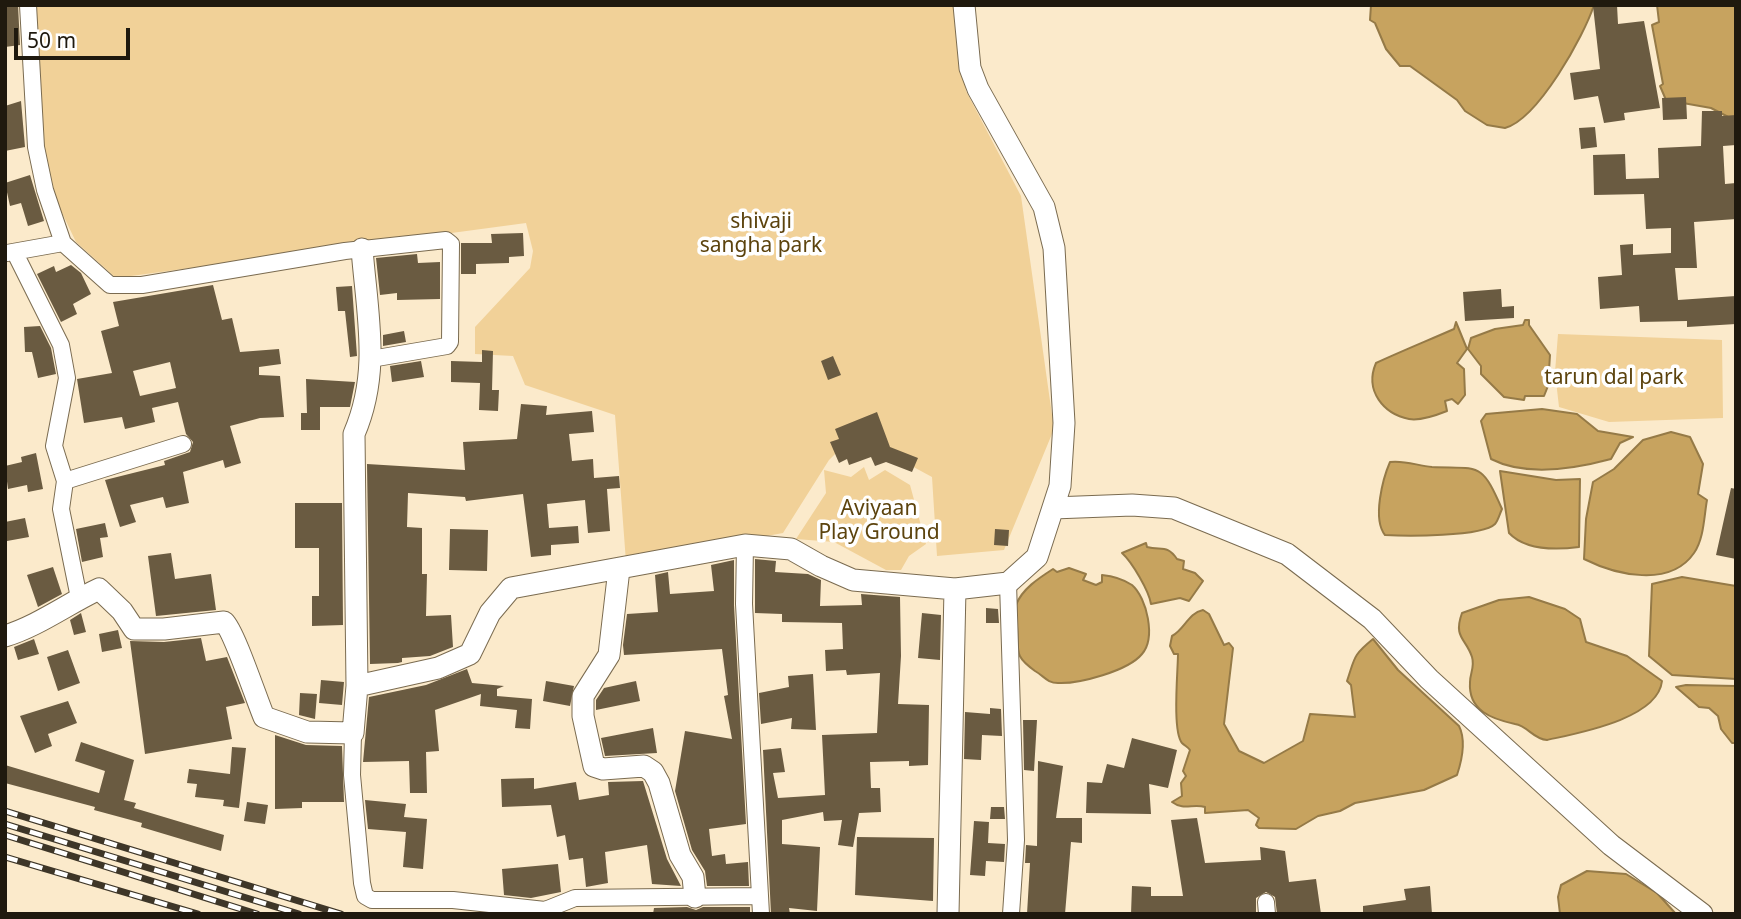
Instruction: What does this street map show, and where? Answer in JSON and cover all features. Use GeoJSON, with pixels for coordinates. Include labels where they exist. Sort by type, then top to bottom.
{"type":"FeatureCollection","features":[{"type":"Feature","properties":{"kind":"street"},"geometry":{"type":"LineString","coordinates":[[27,5],[36,147],[45,190],[63,243],[110,285],[142,285],[362,249],[446,240],[451,244],[450,342],[447,346],[370,359]]}},
{"type":"Feature","properties":{"kind":"street"},"geometry":{"type":"LineString","coordinates":[[356,686],[438,668],[470,654],[490,613],[511,588],[552,578],[619,569],[745,545],[791,549],[853,580],[955,589],[1008,583],[1037,556],[1060,486],[1064,423],[1054,248],[1044,207],[978,89],[970,68],[964,5]]}},
{"type":"Feature","properties":{"kind":"street"},"geometry":{"type":"LineString","coordinates":[[63,243],[10,253],[61,345],[67,378],[54,446],[65,481],[61,509],[79,598]]}},
{"type":"Feature","properties":{"kind":"street"},"geometry":{"type":"LineString","coordinates":[[362,249],[370,359],[366,406],[354,434],[356,686],[352,775],[365,896],[372,900],[444,899],[545,910],[575,898],[758,896]]}},
{"type":"Feature","properties":{"kind":"street"},"geometry":{"type":"LineString","coordinates":[[65,481],[183,444]]}},
{"type":"Feature","properties":{"kind":"street"},"geometry":{"type":"LineString","coordinates":[[1053,508],[1132,505],[1174,508],[1287,554],[1372,619],[1448,697],[1611,845],[1702,914]]}},
{"type":"Feature","properties":{"kind":"street"},"geometry":{"type":"LineString","coordinates":[[745,545],[744,604],[761,914]]}},
{"type":"Feature","properties":{"kind":"street"},"geometry":{"type":"LineString","coordinates":[[619,569],[609,655],[583,696],[583,716],[590,754],[594,766],[603,769],[644,766],[653,772],[659,783],[680,855],[693,877],[695,897]]}},
{"type":"Feature","properties":{"kind":"street"},"geometry":{"type":"LineString","coordinates":[[1008,583],[1016,840],[1011,914]]}},
{"type":"Feature","properties":{"kind":"street"},"geometry":{"type":"LineString","coordinates":[[5,636],[23,631],[99,589],[122,611],[134,629],[164,629],[224,622],[231,629],[244,670],[264,717],[307,732],[353,733]]}},
{"type":"Feature","properties":{"kind":"street"},"geometry":{"type":"LineString","coordinates":[[948,914],[955,589]]}},
{"type":"Feature","properties":{"kind":"green space","name":"shivaji sangha park"},"geometry":{"type":"Polygon","coordinates":[[[32,5],[955,5],[966,91],[1021,196],[1054,429],[1004,550],[937,556],[932,477],[882,450],[841,448],[829,460],[783,533],[626,562],[615,415],[525,385],[513,356],[475,354],[475,327],[530,268],[533,251],[526,223],[116,278],[76,242],[42,171],[32,5]]]}},
{"type":"Feature","properties":{"kind":"green space","name":"tarun dal park"},"geometry":{"type":"Polygon","coordinates":[[[1558,334],[1722,340],[1723,418],[1609,422],[1559,407],[1555,372],[1558,334]]]}},
{"type":"Feature","properties":{"kind":"green space","name":"Aviyaan Play Ground"},"geometry":{"type":"Polygon","coordinates":[[[864,467],[869,480],[885,470],[910,485],[926,544],[909,556],[901,570],[886,570],[834,542],[796,539],[826,493],[824,470],[851,477],[864,467]]]}},
{"type":"Feature","properties":{"kind":"shaded area"},"geometry":{"type":"Polygon","coordinates":[[[1371,5],[1594,5],[1581,36],[1545,93],[1518,121],[1505,128],[1487,125],[1465,111],[1457,100],[1410,66],[1400,66],[1386,49],[1375,23],[1370,20],[1371,5]]]}},
{"type":"Feature","properties":{"kind":"shaded area"},"geometry":{"type":"Polygon","coordinates":[[[1657,5],[1736,5],[1736,121],[1711,108],[1666,100],[1660,86],[1663,84],[1652,25],[1659,22],[1657,5]]]}},
{"type":"Feature","properties":{"kind":"shaded area"},"geometry":{"type":"Polygon","coordinates":[[[1525,320],[1529,320],[1529,325],[1550,355],[1548,386],[1544,396],[1525,396],[1524,400],[1504,397],[1481,374],[1481,366],[1468,349],[1471,338],[1495,329],[1523,325],[1525,320]]]}},
{"type":"Feature","properties":{"kind":"shaded area"},"geometry":{"type":"Polygon","coordinates":[[[1456,322],[1467,349],[1457,363],[1464,369],[1465,395],[1458,404],[1452,399],[1445,401],[1447,411],[1418,419],[1400,416],[1384,406],[1373,383],[1376,363],[1454,329],[1456,322]]]}},
{"type":"Feature","properties":{"kind":"shaded area"},"geometry":{"type":"Polygon","coordinates":[[[1542,409],[1577,414],[1598,431],[1633,437],[1620,443],[1611,459],[1582,466],[1535,470],[1505,465],[1491,459],[1481,421],[1486,414],[1542,409]]]}},
{"type":"Feature","properties":{"kind":"shaded area"},"geometry":{"type":"Polygon","coordinates":[[[1671,432],[1690,437],[1703,464],[1698,494],[1707,500],[1702,534],[1694,553],[1684,564],[1671,571],[1642,575],[1611,570],[1584,559],[1586,519],[1593,482],[1614,469],[1643,440],[1671,432]]]}},
{"type":"Feature","properties":{"kind":"shaded area"},"geometry":{"type":"Polygon","coordinates":[[[1390,462],[1477,471],[1489,482],[1502,509],[1497,521],[1487,528],[1460,533],[1385,535],[1381,528],[1379,509],[1384,478],[1390,462]]]}},
{"type":"Feature","properties":{"kind":"shaded area"},"geometry":{"type":"Polygon","coordinates":[[[1500,471],[1556,480],[1580,479],[1579,547],[1551,549],[1533,546],[1509,533],[1500,471]]]}},
{"type":"Feature","properties":{"kind":"shaded area"},"geometry":{"type":"Polygon","coordinates":[[[1146,543],[1147,547],[1170,551],[1177,559],[1184,561],[1183,569],[1195,573],[1203,581],[1189,601],[1180,598],[1151,604],[1140,577],[1122,553],[1146,543]]]}},
{"type":"Feature","properties":{"kind":"shaded area"},"geometry":{"type":"Polygon","coordinates":[[[1069,568],[1086,574],[1083,580],[1096,585],[1102,582],[1102,575],[1132,585],[1145,608],[1148,638],[1142,654],[1126,666],[1090,679],[1054,683],[1020,657],[1015,608],[1022,594],[1037,580],[1053,569],[1057,572],[1069,568]]]}},
{"type":"Feature","properties":{"kind":"shaded area"},"geometry":{"type":"Polygon","coordinates":[[[1682,577],[1736,586],[1736,679],[1672,675],[1649,656],[1652,584],[1682,577]]]}},
{"type":"Feature","properties":{"kind":"shaded area"},"geometry":{"type":"Polygon","coordinates":[[[1529,597],[1565,609],[1580,619],[1586,642],[1627,656],[1662,681],[1657,694],[1632,715],[1596,728],[1547,740],[1520,725],[1483,712],[1477,707],[1470,692],[1473,661],[1460,633],[1462,613],[1499,600],[1529,597]]]}},
{"type":"Feature","properties":{"kind":"shaded area"},"geometry":{"type":"Polygon","coordinates":[[[1203,610],[1209,614],[1224,645],[1229,643],[1233,648],[1224,724],[1239,751],[1264,763],[1303,741],[1310,714],[1355,717],[1351,685],[1347,681],[1355,658],[1373,639],[1398,670],[1459,726],[1462,750],[1457,775],[1424,790],[1355,803],[1340,811],[1318,816],[1296,829],[1259,828],[1256,825],[1259,818],[1248,810],[1205,813],[1205,807],[1181,806],[1172,802],[1182,796],[1181,783],[1186,776],[1183,771],[1190,750],[1182,743],[1177,726],[1178,654],[1174,654],[1170,646],[1172,636],[1194,614],[1203,610]]]}},
{"type":"Feature","properties":{"kind":"shaded area"},"geometry":{"type":"Polygon","coordinates":[[[1736,686],[1736,743],[1732,743],[1721,729],[1718,716],[1709,708],[1699,707],[1676,687],[1736,686]]]}},
{"type":"Feature","properties":{"kind":"shaded area"},"geometry":{"type":"Polygon","coordinates":[[[1587,871],[1626,874],[1657,893],[1676,914],[1560,914],[1558,897],[1561,885],[1587,871]]]}},
{"type":"Feature","properties":{"kind":"building"},"geometry":{"type":"Polygon","coordinates":[[[5,5],[18,5],[20,45],[5,47],[5,5]]]}},
{"type":"Feature","properties":{"kind":"building"},"geometry":{"type":"Polygon","coordinates":[[[1617,5],[1618,24],[1644,21],[1660,108],[1624,113],[1625,120],[1604,123],[1598,96],[1574,100],[1570,73],[1600,69],[1593,6],[1617,5]]]}},
{"type":"Feature","properties":{"kind":"building"},"geometry":{"type":"Polygon","coordinates":[[[1686,97],[1687,119],[1663,120],[1662,98],[1686,97]]]}},
{"type":"Feature","properties":{"kind":"building"},"geometry":{"type":"Polygon","coordinates":[[[21,101],[25,147],[5,151],[5,106],[21,101]]]}},
{"type":"Feature","properties":{"kind":"building"},"geometry":{"type":"Polygon","coordinates":[[[1702,111],[1722,111],[1722,116],[1736,115],[1736,145],[1723,146],[1725,184],[1736,183],[1736,219],[1694,222],[1697,268],[1675,268],[1678,300],[1736,296],[1736,324],[1687,327],[1687,321],[1640,322],[1639,306],[1600,309],[1598,277],[1622,275],[1620,245],[1633,244],[1633,255],[1671,253],[1671,228],[1646,229],[1644,194],[1594,195],[1593,155],[1625,154],[1626,179],[1659,178],[1658,148],[1701,146],[1702,111]]]}},
{"type":"Feature","properties":{"kind":"building"},"geometry":{"type":"Polygon","coordinates":[[[1595,127],[1597,147],[1581,149],[1579,128],[1595,127]]]}},
{"type":"Feature","properties":{"kind":"building"},"geometry":{"type":"Polygon","coordinates":[[[30,175],[44,221],[28,226],[21,203],[10,206],[5,183],[30,175]]]}},
{"type":"Feature","properties":{"kind":"building"},"geometry":{"type":"Polygon","coordinates":[[[523,233],[524,256],[509,257],[509,263],[476,264],[476,274],[461,274],[461,243],[492,243],[491,234],[523,233]]]}},
{"type":"Feature","properties":{"kind":"building"},"geometry":{"type":"Polygon","coordinates":[[[417,254],[418,263],[440,262],[440,299],[397,300],[397,293],[380,295],[376,258],[417,254]]]}},
{"type":"Feature","properties":{"kind":"building"},"geometry":{"type":"Polygon","coordinates":[[[71,265],[81,273],[91,294],[73,304],[77,314],[61,322],[37,274],[54,266],[56,272],[71,265]]]}},
{"type":"Feature","properties":{"kind":"building"},"geometry":{"type":"Polygon","coordinates":[[[213,285],[222,320],[232,318],[240,352],[279,349],[281,364],[259,367],[259,375],[280,376],[284,417],[260,418],[230,426],[241,463],[225,468],[223,460],[183,472],[189,503],[166,508],[163,497],[130,505],[136,522],[120,527],[105,480],[165,465],[164,461],[190,452],[193,442],[186,434],[178,402],[152,408],[155,422],[125,429],[122,417],[84,423],[77,379],[112,373],[101,331],[119,326],[113,302],[213,285]],[[170,362],[133,371],[140,396],[176,388],[170,362]]]}},
{"type":"Feature","properties":{"kind":"building"},"geometry":{"type":"Polygon","coordinates":[[[352,286],[357,356],[350,357],[345,311],[338,311],[336,287],[352,286]]]}},
{"type":"Feature","properties":{"kind":"building"},"geometry":{"type":"Polygon","coordinates":[[[1501,289],[1502,307],[1514,306],[1514,318],[1465,321],[1463,292],[1501,289]]]}},
{"type":"Feature","properties":{"kind":"building"},"geometry":{"type":"Polygon","coordinates":[[[40,326],[51,348],[56,374],[38,378],[32,352],[25,352],[24,327],[40,326]]]}},
{"type":"Feature","properties":{"kind":"building"},"geometry":{"type":"Polygon","coordinates":[[[404,331],[406,342],[383,346],[383,335],[404,331]]]}},
{"type":"Feature","properties":{"kind":"building"},"geometry":{"type":"Polygon","coordinates":[[[482,350],[493,351],[492,390],[499,390],[498,411],[479,410],[480,383],[451,382],[451,361],[482,362],[482,350]]]}},
{"type":"Feature","properties":{"kind":"building"},"geometry":{"type":"Polygon","coordinates":[[[833,356],[841,375],[828,380],[821,361],[833,356]]]}},
{"type":"Feature","properties":{"kind":"building"},"geometry":{"type":"Polygon","coordinates":[[[421,361],[424,377],[392,382],[390,366],[421,361]]]}},
{"type":"Feature","properties":{"kind":"building"},"geometry":{"type":"Polygon","coordinates":[[[306,379],[355,382],[350,407],[320,407],[320,430],[301,430],[301,413],[307,413],[306,379]]]}},
{"type":"Feature","properties":{"kind":"building"},"geometry":{"type":"Polygon","coordinates":[[[521,404],[547,406],[546,415],[592,411],[594,432],[569,434],[572,461],[593,459],[594,478],[619,476],[620,488],[607,489],[610,531],[588,533],[585,500],[547,504],[549,528],[578,526],[579,543],[551,545],[551,555],[531,557],[523,494],[466,501],[465,497],[408,493],[407,527],[422,528],[422,574],[427,574],[426,616],[451,615],[453,647],[430,656],[402,658],[402,662],[398,663],[370,664],[367,464],[465,470],[463,442],[517,439],[521,404]]]}},
{"type":"Feature","properties":{"kind":"building"},"geometry":{"type":"Polygon","coordinates":[[[877,412],[890,447],[918,458],[912,472],[886,462],[875,466],[871,457],[849,465],[847,459],[839,463],[830,442],[839,439],[835,429],[877,412]]]}},
{"type":"Feature","properties":{"kind":"building"},"geometry":{"type":"Polygon","coordinates":[[[36,453],[43,489],[28,492],[27,485],[8,489],[5,466],[22,462],[21,457],[36,453]]]}},
{"type":"Feature","properties":{"kind":"building"},"geometry":{"type":"Polygon","coordinates":[[[1731,488],[1736,489],[1736,559],[1716,555],[1731,488]]]}},
{"type":"Feature","properties":{"kind":"building"},"geometry":{"type":"Polygon","coordinates":[[[295,503],[342,503],[343,625],[312,626],[312,596],[319,596],[319,548],[295,548],[295,503]]]}},
{"type":"Feature","properties":{"kind":"building"},"geometry":{"type":"Polygon","coordinates":[[[25,518],[29,537],[7,541],[5,522],[25,518]]]}},
{"type":"Feature","properties":{"kind":"building"},"geometry":{"type":"Polygon","coordinates":[[[105,523],[108,537],[100,538],[103,557],[82,562],[76,529],[105,523]]]}},
{"type":"Feature","properties":{"kind":"building"},"geometry":{"type":"Polygon","coordinates":[[[450,529],[488,530],[487,571],[449,570],[450,529]]]}},
{"type":"Feature","properties":{"kind":"building"},"geometry":{"type":"Polygon","coordinates":[[[995,529],[1009,530],[1008,546],[994,545],[995,529]]]}},
{"type":"Feature","properties":{"kind":"building"},"geometry":{"type":"Polygon","coordinates":[[[171,553],[175,579],[211,574],[216,610],[156,616],[148,556],[171,553]]]}},
{"type":"Feature","properties":{"kind":"building"},"geometry":{"type":"Polygon","coordinates":[[[755,559],[776,561],[775,572],[808,574],[821,580],[820,606],[862,605],[861,594],[900,597],[901,656],[898,704],[929,705],[928,765],[909,766],[909,761],[870,762],[871,788],[880,788],[881,812],[859,813],[853,847],[838,845],[842,820],[824,821],[823,812],[782,820],[782,844],[820,847],[817,911],[789,908],[790,914],[771,914],[763,750],[781,748],[785,772],[773,773],[778,798],[825,795],[822,735],[877,733],[880,673],[847,675],[846,670],[826,671],[825,650],[843,649],[842,623],[782,622],[782,614],[755,613],[755,559]]]}},
{"type":"Feature","properties":{"kind":"building"},"geometry":{"type":"Polygon","coordinates":[[[734,560],[746,824],[709,829],[712,856],[725,854],[726,864],[748,862],[749,886],[707,886],[705,871],[692,850],[675,791],[685,731],[732,739],[724,696],[728,695],[722,649],[624,655],[623,645],[627,614],[658,612],[655,575],[668,572],[670,594],[714,591],[711,565],[734,560]]]}},
{"type":"Feature","properties":{"kind":"building"},"geometry":{"type":"Polygon","coordinates":[[[53,567],[62,594],[38,607],[27,575],[53,567]]]}},
{"type":"Feature","properties":{"kind":"building"},"geometry":{"type":"Polygon","coordinates":[[[986,608],[998,609],[999,623],[986,623],[986,608]]]}},
{"type":"Feature","properties":{"kind":"building"},"geometry":{"type":"Polygon","coordinates":[[[81,613],[86,632],[74,635],[70,620],[81,613]]]}},
{"type":"Feature","properties":{"kind":"building"},"geometry":{"type":"Polygon","coordinates":[[[922,613],[941,615],[940,660],[918,658],[922,613]]]}},
{"type":"Feature","properties":{"kind":"building"},"geometry":{"type":"Polygon","coordinates":[[[118,630],[122,648],[102,652],[99,634],[118,630]]]}},
{"type":"Feature","properties":{"kind":"building"},"geometry":{"type":"Polygon","coordinates":[[[201,638],[206,661],[227,657],[245,703],[226,707],[232,739],[145,754],[130,641],[164,642],[201,638]]]}},
{"type":"Feature","properties":{"kind":"building"},"geometry":{"type":"Polygon","coordinates":[[[34,639],[39,654],[18,660],[14,647],[34,639]]]}},
{"type":"Feature","properties":{"kind":"building"},"geometry":{"type":"Polygon","coordinates":[[[68,650],[80,683],[58,691],[47,657],[68,650]]]}},
{"type":"Feature","properties":{"kind":"building"},"geometry":{"type":"Polygon","coordinates":[[[467,669],[472,683],[504,686],[497,689],[497,696],[532,699],[530,729],[515,728],[517,710],[480,706],[481,694],[435,710],[439,751],[426,752],[427,793],[410,793],[409,761],[363,762],[369,697],[426,685],[467,669]]]}},
{"type":"Feature","properties":{"kind":"building"},"geometry":{"type":"Polygon","coordinates":[[[813,674],[816,730],[791,729],[792,718],[761,724],[759,693],[789,687],[788,676],[813,674]]]}},
{"type":"Feature","properties":{"kind":"building"},"geometry":{"type":"Polygon","coordinates":[[[321,680],[344,682],[342,705],[319,703],[321,680]]]}},
{"type":"Feature","properties":{"kind":"building"},"geometry":{"type":"Polygon","coordinates":[[[546,681],[574,686],[570,706],[543,701],[546,681]]]}},
{"type":"Feature","properties":{"kind":"building"},"geometry":{"type":"Polygon","coordinates":[[[636,681],[640,701],[596,710],[596,700],[604,688],[636,681]]]}},
{"type":"Feature","properties":{"kind":"building"},"geometry":{"type":"Polygon","coordinates":[[[300,693],[317,694],[315,719],[299,715],[300,693]]]}},
{"type":"Feature","properties":{"kind":"building"},"geometry":{"type":"Polygon","coordinates":[[[68,701],[77,723],[48,734],[52,746],[35,753],[20,716],[68,701]]]}},
{"type":"Feature","properties":{"kind":"building"},"geometry":{"type":"Polygon","coordinates":[[[990,708],[1001,709],[1002,736],[982,735],[981,760],[964,759],[965,712],[990,714],[990,708]]]}},
{"type":"Feature","properties":{"kind":"building"},"geometry":{"type":"Polygon","coordinates":[[[1023,720],[1037,720],[1034,771],[1024,770],[1023,720]]]}},
{"type":"Feature","properties":{"kind":"building"},"geometry":{"type":"Polygon","coordinates":[[[653,728],[657,753],[605,756],[601,738],[653,728]]]}},
{"type":"Feature","properties":{"kind":"building"},"geometry":{"type":"Polygon","coordinates":[[[275,735],[306,745],[342,746],[344,802],[302,802],[302,808],[275,809],[275,735]]]}},
{"type":"Feature","properties":{"kind":"building"},"geometry":{"type":"Polygon","coordinates":[[[1132,738],[1177,750],[1168,788],[1149,784],[1151,814],[1086,813],[1087,782],[1102,783],[1107,764],[1124,768],[1132,738]]]}},
{"type":"Feature","properties":{"kind":"building"},"geometry":{"type":"Polygon","coordinates":[[[81,742],[134,760],[124,800],[136,803],[134,808],[224,835],[221,851],[141,827],[142,823],[94,810],[95,807],[5,783],[5,765],[99,793],[105,771],[75,761],[81,742]]]}},
{"type":"Feature","properties":{"kind":"building"},"geometry":{"type":"Polygon","coordinates":[[[232,747],[246,748],[239,808],[223,806],[224,800],[195,797],[197,784],[187,783],[189,769],[230,774],[232,747]]]}},
{"type":"Feature","properties":{"kind":"building"},"geometry":{"type":"Polygon","coordinates":[[[1038,761],[1063,766],[1056,818],[1082,818],[1082,843],[1071,842],[1065,914],[1027,914],[1030,863],[1025,863],[1026,845],[1037,846],[1038,761]]]}},
{"type":"Feature","properties":{"kind":"building"},"geometry":{"type":"Polygon","coordinates":[[[534,778],[534,789],[576,782],[579,800],[609,795],[608,782],[643,781],[667,859],[681,886],[652,884],[647,845],[605,852],[608,883],[586,887],[583,858],[569,860],[565,835],[557,837],[551,805],[502,807],[501,779],[534,778]]]}},
{"type":"Feature","properties":{"kind":"building"},"geometry":{"type":"Polygon","coordinates":[[[365,800],[406,804],[404,817],[427,819],[423,869],[403,867],[406,832],[368,829],[365,800]]]}},
{"type":"Feature","properties":{"kind":"building"},"geometry":{"type":"Polygon","coordinates":[[[247,802],[268,805],[265,824],[244,821],[247,802]]]}},
{"type":"Feature","properties":{"kind":"building"},"geometry":{"type":"Polygon","coordinates":[[[991,807],[1004,807],[1005,819],[990,819],[991,807]]]}},
{"type":"Feature","properties":{"kind":"building"},"geometry":{"type":"Polygon","coordinates":[[[1197,818],[1205,863],[1261,860],[1260,847],[1285,851],[1289,882],[1316,879],[1321,914],[1277,914],[1275,897],[1266,892],[1256,898],[1256,914],[1131,914],[1132,886],[1151,887],[1151,896],[1183,896],[1171,820],[1197,818]]]}},
{"type":"Feature","properties":{"kind":"building"},"geometry":{"type":"Polygon","coordinates":[[[974,821],[989,822],[988,843],[1005,844],[1004,862],[986,861],[985,876],[970,875],[974,821]]]}},
{"type":"Feature","properties":{"kind":"building"},"geometry":{"type":"Polygon","coordinates":[[[857,837],[934,838],[933,901],[855,895],[857,837]]]}},
{"type":"Feature","properties":{"kind":"building"},"geometry":{"type":"Polygon","coordinates":[[[558,864],[561,892],[531,898],[504,895],[502,869],[558,864]]]}},
{"type":"Feature","properties":{"kind":"building"},"geometry":{"type":"Polygon","coordinates":[[[1430,886],[1432,914],[1363,914],[1363,906],[1406,900],[1404,889],[1430,886]]]}},
{"type":"Feature","properties":{"kind":"building"},"geometry":{"type":"Polygon","coordinates":[[[687,907],[696,910],[703,907],[750,907],[750,914],[653,914],[654,908],[687,907]]]}},
{"type":"Feature","properties":{"kind":"railway"},"geometry":{"type":"LineString","coordinates":[[5,811],[341,914]]}},
{"type":"Feature","properties":{"kind":"railway"},"geometry":{"type":"LineString","coordinates":[[5,824],[299,914]]}},
{"type":"Feature","properties":{"kind":"railway"},"geometry":{"type":"LineString","coordinates":[[5,835],[257,914]]}},
{"type":"Feature","properties":{"kind":"railway"},"geometry":{"type":"LineString","coordinates":[[5,857],[198,914]]}}]}
